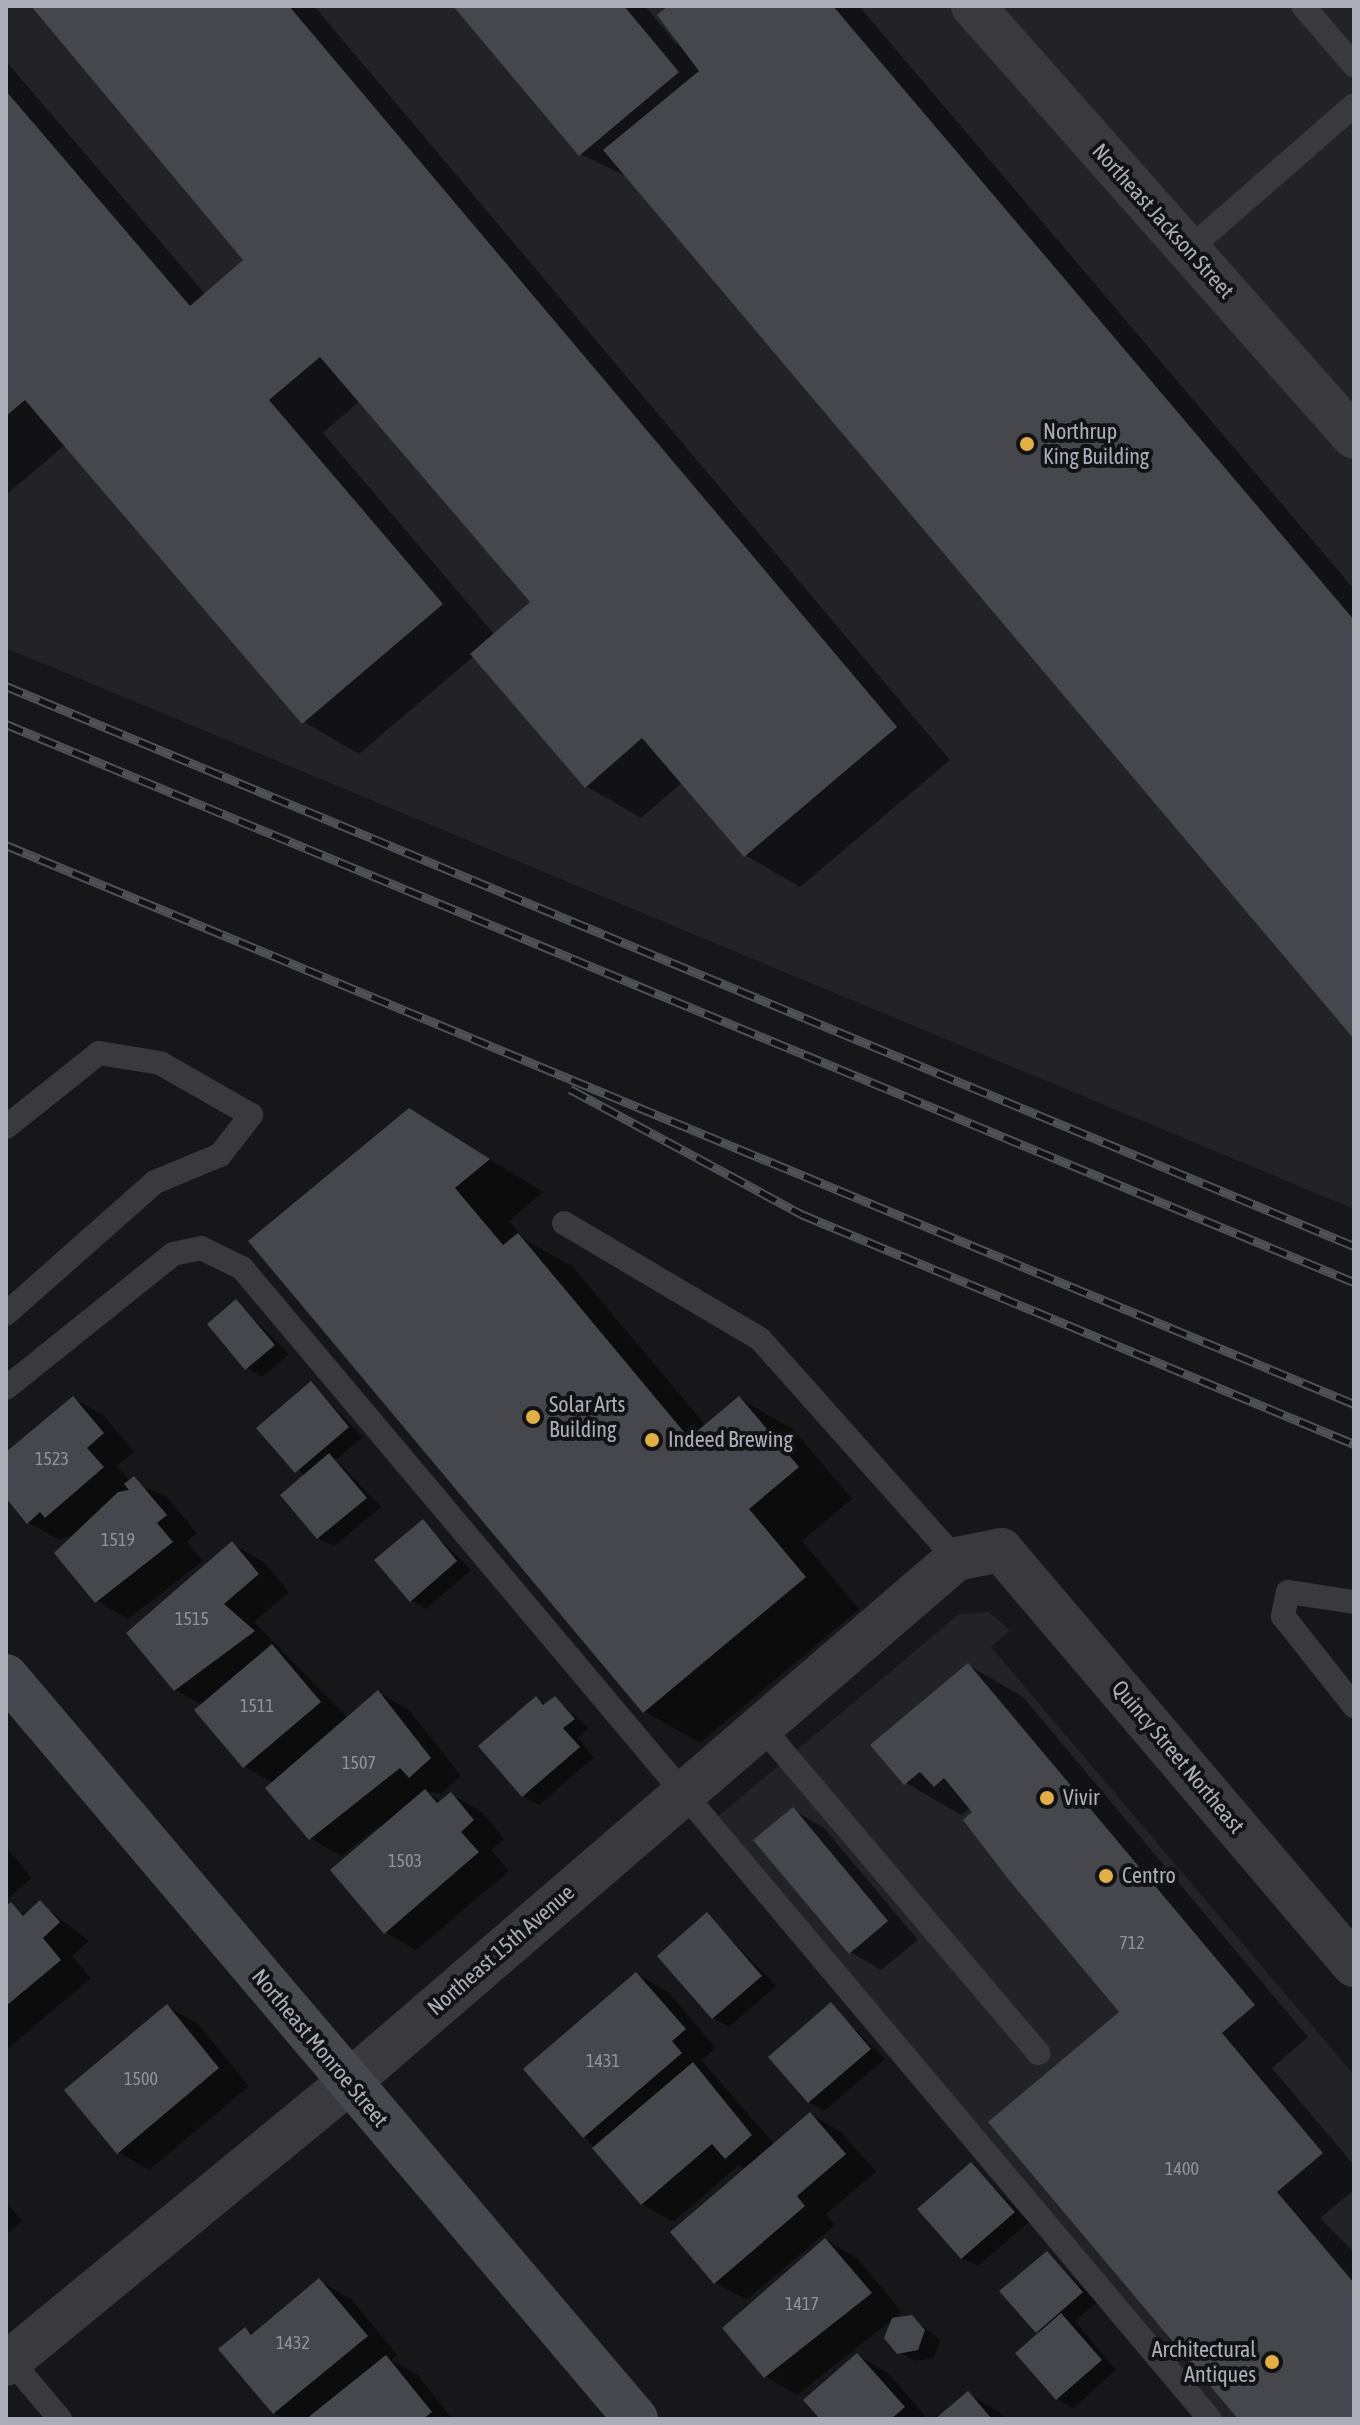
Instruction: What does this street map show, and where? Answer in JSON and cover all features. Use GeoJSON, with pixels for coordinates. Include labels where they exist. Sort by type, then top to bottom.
{"type":"FeatureCollection","features":[{"type":"Feature","properties":{"kind":"street","name":"Northeast Jackson Street"},"geometry":{"type":"LineString","coordinates":[[973,6],[1354,437]]}},
{"type":"Feature","properties":{"kind":"street","name":"Northeast 15th Avenue"},"geometry":{"type":"LineString","coordinates":[[8,2360],[349,2082],[956,1559],[1001,1550]]}},
{"type":"Feature","properties":{"kind":"street","name":"Quincy Street Northeast"},"geometry":{"type":"LineString","coordinates":[[1001,1550],[1354,1965]]}},
{"type":"Feature","properties":{"kind":"street","name":"Northeast Monroe Street"},"geometry":{"type":"LineString","coordinates":[[6,1676],[636,2419]]}},
{"type":"Feature","properties":{"kind":"lane"},"geometry":{"type":"LineString","coordinates":[[1303,6],[1354,65]]}},
{"type":"Feature","properties":{"kind":"lane"},"geometry":{"type":"LineString","coordinates":[[1188,250],[1354,105]]}},
{"type":"Feature","properties":{"kind":"lane"},"geometry":{"type":"LineString","coordinates":[[6,1127],[99,1053],[160,1063],[251,1115],[220,1155],[155,1182],[6,1314]]}},
{"type":"Feature","properties":{"kind":"lane"},"geometry":{"type":"LineString","coordinates":[[564,1223],[760,1339],[956,1559]]}},
{"type":"Feature","properties":{"kind":"lane"},"geometry":{"type":"LineString","coordinates":[[6,1388],[173,1254],[201,1248],[242,1268],[681,1794],[1210,2419]]}},
{"type":"Feature","properties":{"kind":"lane"},"geometry":{"type":"LineString","coordinates":[[1354,1602],[1288,1592],[1283,1616],[1354,1706]]}},
{"type":"Feature","properties":{"kind":"lane"},"geometry":{"type":"LineString","coordinates":[[761,1726],[1038,2053]]}},
{"type":"Feature","properties":{"kind":"lane"},"geometry":{"type":"LineString","coordinates":[[8,2360],[60,2419]]}},
{"type":"Feature","properties":{"kind":"shaded area"},"geometry":{"type":"Polygon","coordinates":[[[6,6],[1354,6],[1354,1209],[6,648],[6,6]]]}},
{"type":"Feature","properties":{"kind":"shaded area"},"geometry":{"type":"Polygon","coordinates":[[[989,1612],[1010,1630],[991,1647],[1354,2075],[1354,2419],[1221,2419],[715,1819],[959,1614],[989,1612]]]}},
{"type":"Feature","properties":{"kind":"building"},"geometry":{"type":"Polygon","coordinates":[[[31,6],[289,6],[897,727],[744,857],[642,738],[585,788],[470,654],[530,602],[320,357],[269,400],[443,604],[302,724],[25,400],[6,416],[6,91],[190,306],[243,260],[31,6]]]}},
{"type":"Feature","properties":{"kind":"building"},"geometry":{"type":"Polygon","coordinates":[[[453,6],[624,6],[679,72],[579,156],[453,6]]]}},
{"type":"Feature","properties":{"kind":"building","name":"Northrup King Building"},"geometry":{"type":"Polygon","coordinates":[[[668,6],[833,6],[1354,620],[1354,1039],[603,150],[699,71],[657,15],[668,6]]]}},
{"type":"Feature","properties":{"kind":"building","name":"Solar Arts Building"},"geometry":{"type":"Polygon","coordinates":[[[409,1108],[490,1159],[455,1188],[503,1245],[518,1233],[689,1438],[739,1396],[799,1467],[749,1509],[806,1577],[643,1713],[248,1241],[409,1108]]]}},
{"type":"Feature","properties":{"kind":"building"},"geometry":{"type":"Polygon","coordinates":[[[236,1299],[275,1345],[245,1370],[207,1324],[236,1299]]]}},
{"type":"Feature","properties":{"kind":"building"},"geometry":{"type":"Polygon","coordinates":[[[311,1381],[349,1427],[295,1473],[256,1428],[311,1381]]]}},
{"type":"Feature","properties":{"kind":"building"},"geometry":{"type":"Polygon","coordinates":[[[73,1396],[104,1433],[87,1448],[104,1467],[45,1518],[40,1512],[27,1524],[6,1498],[6,1452],[73,1396]]]}},
{"type":"Feature","properties":{"kind":"building"},"geometry":{"type":"Polygon","coordinates":[[[329,1453],[367,1498],[317,1539],[280,1495],[329,1453]]]}},
{"type":"Feature","properties":{"kind":"building"},"geometry":{"type":"Polygon","coordinates":[[[134,1476],[167,1515],[157,1523],[173,1542],[95,1603],[54,1553],[118,1492],[129,1490],[124,1484],[134,1476]]]}},
{"type":"Feature","properties":{"kind":"building"},"geometry":{"type":"Polygon","coordinates":[[[423,1519],[457,1561],[410,1602],[374,1560],[423,1519]]]}},
{"type":"Feature","properties":{"kind":"building"},"geometry":{"type":"Polygon","coordinates":[[[232,1541],[259,1574],[224,1604],[255,1631],[174,1691],[126,1633],[232,1541]]]}},
{"type":"Feature","properties":{"kind":"building"},"geometry":{"type":"Polygon","coordinates":[[[272,1644],[321,1702],[243,1768],[194,1710],[272,1644]]]}},
{"type":"Feature","properties":{"kind":"building"},"geometry":{"type":"Polygon","coordinates":[[[968,1663],[1255,2005],[1222,2033],[1323,2153],[1277,2192],[1354,2283],[1354,2419],[1238,2419],[988,2122],[1119,2012],[963,1820],[972,1812],[944,1778],[934,1787],[920,1772],[904,1785],[870,1745],[968,1663]]]}},
{"type":"Feature","properties":{"kind":"building"},"geometry":{"type":"Polygon","coordinates":[[[378,1690],[431,1758],[409,1778],[400,1768],[309,1840],[265,1788],[378,1690]]]}},
{"type":"Feature","properties":{"kind":"building"},"geometry":{"type":"Polygon","coordinates":[[[536,1696],[543,1705],[555,1696],[575,1719],[563,1728],[580,1747],[522,1797],[478,1746],[536,1696]]]}},
{"type":"Feature","properties":{"kind":"building"},"geometry":{"type":"Polygon","coordinates":[[[425,1789],[437,1803],[451,1792],[474,1820],[461,1832],[479,1852],[384,1934],[330,1870],[425,1789]]]}},
{"type":"Feature","properties":{"kind":"building"},"geometry":{"type":"Polygon","coordinates":[[[793,1807],[888,1921],[849,1954],[753,1840],[793,1807]]]}},
{"type":"Feature","properties":{"kind":"building"},"geometry":{"type":"Polygon","coordinates":[[[40,1900],[60,1922],[43,1938],[61,1960],[6,2006],[6,1906],[11,1902],[23,1916],[40,1900]]]}},
{"type":"Feature","properties":{"kind":"building"},"geometry":{"type":"Polygon","coordinates":[[[707,1912],[762,1976],[712,2019],[657,1956],[707,1912]]]}},
{"type":"Feature","properties":{"kind":"building"},"geometry":{"type":"Polygon","coordinates":[[[636,1972],[686,2029],[672,2041],[682,2053],[583,2138],[523,2069],[636,1972]]]}},
{"type":"Feature","properties":{"kind":"building"},"geometry":{"type":"Polygon","coordinates":[[[831,2002],[871,2049],[808,2103],[768,2057],[831,2002]]]}},
{"type":"Feature","properties":{"kind":"building"},"geometry":{"type":"Polygon","coordinates":[[[167,2004],[219,2068],[117,2154],[64,2090],[167,2004]]]}},
{"type":"Feature","properties":{"kind":"building"},"geometry":{"type":"Polygon","coordinates":[[[693,2062],[752,2135],[725,2159],[712,2144],[641,2205],[592,2148],[693,2062]]]}},
{"type":"Feature","properties":{"kind":"building"},"geometry":{"type":"Polygon","coordinates":[[[810,2112],[846,2154],[797,2196],[805,2206],[714,2284],[670,2232],[810,2112]]]}},
{"type":"Feature","properties":{"kind":"building"},"geometry":{"type":"Polygon","coordinates":[[[971,2162],[1015,2212],[961,2259],[917,2209],[971,2162]]]}},
{"type":"Feature","properties":{"kind":"building"},"geometry":{"type":"Polygon","coordinates":[[[825,2238],[872,2293],[764,2378],[722,2328],[825,2238]]]}},
{"type":"Feature","properties":{"kind":"building"},"geometry":{"type":"Polygon","coordinates":[[[1047,2251],[1083,2292],[1036,2333],[999,2291],[1047,2251]]]}},
{"type":"Feature","properties":{"kind":"building"},"geometry":{"type":"Polygon","coordinates":[[[319,2278],[368,2336],[273,2414],[218,2349],[245,2327],[251,2335],[319,2278]]]}},
{"type":"Feature","properties":{"kind":"building"},"geometry":{"type":"Polygon","coordinates":[[[1061,2313],[1102,2360],[1056,2400],[1015,2353],[1061,2313]]]}},
{"type":"Feature","properties":{"kind":"building"},"geometry":{"type":"Polygon","coordinates":[[[912,2315],[925,2330],[918,2350],[897,2354],[884,2338],[892,2318],[912,2315]]]}},
{"type":"Feature","properties":{"kind":"building"},"geometry":{"type":"Polygon","coordinates":[[[857,2353],[905,2407],[891,2419],[820,2419],[803,2400],[857,2353]]]}},
{"type":"Feature","properties":{"kind":"building"},"geometry":{"type":"Polygon","coordinates":[[[386,2355],[432,2412],[423,2419],[306,2419],[386,2355]]]}},
{"type":"Feature","properties":{"kind":"building"},"geometry":{"type":"Polygon","coordinates":[[[968,2391],[992,2419],[935,2419],[968,2391]]]}},
{"type":"Feature","properties":{"kind":"railway"},"geometry":{"type":"LineString","coordinates":[[6,686],[1354,1246]]}},
{"type":"Feature","properties":{"kind":"railway"},"geometry":{"type":"LineString","coordinates":[[6,724],[1354,1282]]}},
{"type":"Feature","properties":{"kind":"railway"},"geometry":{"type":"LineString","coordinates":[[6,845],[1354,1404]]}},
{"type":"Feature","properties":{"kind":"railway"},"geometry":{"type":"LineString","coordinates":[[570,1089],[801,1214],[1354,1444]]}},
{"type":"Feature","properties":{"kind":"place","name":"Northrup King Building"},"geometry":{"type":"Point","coordinates":[1027,444]}},
{"type":"Feature","properties":{"kind":"place","name":"Solar Arts Building"},"geometry":{"type":"Point","coordinates":[533,1417]}},
{"type":"Feature","properties":{"kind":"place","name":"Indeed Brewing"},"geometry":{"type":"Point","coordinates":[652,1440]}},
{"type":"Feature","properties":{"kind":"place","name":"Vivir"},"geometry":{"type":"Point","coordinates":[1047,1798]}},
{"type":"Feature","properties":{"kind":"place","name":"Centro"},"geometry":{"type":"Point","coordinates":[1106,1876]}},
{"type":"Feature","properties":{"kind":"place","name":"Architectural Antiques"},"geometry":{"type":"Point","coordinates":[1272,2362]}}]}
